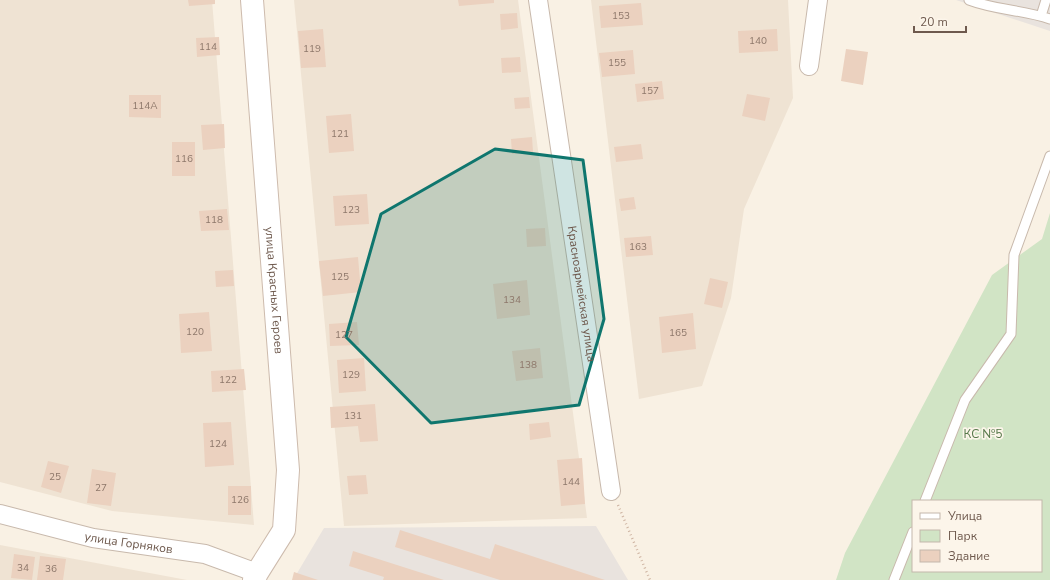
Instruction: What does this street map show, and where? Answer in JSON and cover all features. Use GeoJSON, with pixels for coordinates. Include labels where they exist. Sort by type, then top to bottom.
{"type":"FeatureCollection","features":[{"type":"Feature","properties":{"kind":"main road","name":"улица Красных Героев"},"geometry":{"type":"LineString","coordinates":[[252,0],[288,470],[284,530],[256,576]]}},
{"type":"Feature","properties":{"kind":"street","name":"Красноармейская улица"},"geometry":{"type":"LineString","coordinates":[[538,0],[611,491]]}},
{"type":"Feature","properties":{"kind":"street"},"geometry":{"type":"LineString","coordinates":[[809,66],[818,0]]}},
{"type":"Feature","properties":{"kind":"street","name":"улица Горняков"},"geometry":{"type":"LineString","coordinates":[[0,514],[93,538],[204,554],[256,576]]}},
{"type":"Feature","properties":{"kind":"lane"},"geometry":{"type":"LineString","coordinates":[[969,0],[1050,19]]}},
{"type":"Feature","properties":{"kind":"lane"},"geometry":{"type":"LineString","coordinates":[[1041,16],[1046,0]]}},
{"type":"Feature","properties":{"kind":"lane"},"geometry":{"type":"LineString","coordinates":[[925,500],[965,400],[1010,334],[1014,255],[1050,156]]}},
{"type":"Feature","properties":{"kind":"lane"},"geometry":{"type":"LineString","coordinates":[[894,580],[912,535]]}},
{"type":"Feature","properties":{"kind":"path"},"geometry":{"type":"LineString","coordinates":[[611,491],[650,580]]}},
{"type":"Feature","properties":{"kind":"highlighted area"},"geometry":{"type":"Polygon","coordinates":[[[495,149],[583,160],[604,319],[579,405],[431,423],[346,337],[381,214],[495,149]]]}},
{"type":"Feature","properties":{"kind":"shaded area"},"geometry":{"type":"Polygon","coordinates":[[[0,0],[212,0],[254,525],[112,511],[0,482],[0,0]]]}},
{"type":"Feature","properties":{"kind":"shaded area"},"geometry":{"type":"Polygon","coordinates":[[[294,0],[518,0],[587,518],[344,526],[294,0]]]}},
{"type":"Feature","properties":{"kind":"shaded area"},"geometry":{"type":"Polygon","coordinates":[[[591,0],[788,0],[793,98],[744,209],[731,298],[702,386],[639,399],[591,0]]]}},
{"type":"Feature","properties":{"kind":"shaded area"},"geometry":{"type":"Polygon","coordinates":[[[956,0],[1050,0],[1050,31],[956,0]]]}},
{"type":"Feature","properties":{"kind":"shaded area"},"geometry":{"type":"Polygon","coordinates":[[[596,526],[628,580],[293,580],[324,528],[596,526]]]}},
{"type":"Feature","properties":{"kind":"shaded area"},"geometry":{"type":"Polygon","coordinates":[[[0,545],[187,580],[0,580],[0,545]]]}},
{"type":"Feature","properties":{"kind":"green space","name":"КС №5"},"geometry":{"type":"Polygon","coordinates":[[[1050,213],[1050,580],[836,580],[845,553],[992,275],[1042,239],[1050,213]]]}},
{"type":"Feature","properties":{"kind":"building"},"geometry":{"type":"Polygon","coordinates":[[[188,0],[215,0],[215,4],[189,6],[188,0]]]}},
{"type":"Feature","properties":{"kind":"building"},"geometry":{"type":"Polygon","coordinates":[[[458,0],[494,0],[494,3],[459,6],[458,0]]]}},
{"type":"Feature","properties":{"kind":"building"},"geometry":{"type":"Polygon","coordinates":[[[641,3],[643,25],[601,28],[599,6],[641,3]]]}},
{"type":"Feature","properties":{"kind":"building"},"geometry":{"type":"Polygon","coordinates":[[[517,13],[518,28],[501,30],[500,14],[517,13]]]}},
{"type":"Feature","properties":{"kind":"building"},"geometry":{"type":"Polygon","coordinates":[[[323,29],[326,67],[301,68],[298,31],[323,29]]]}},
{"type":"Feature","properties":{"kind":"building"},"geometry":{"type":"Polygon","coordinates":[[[777,29],[778,51],[739,53],[738,31],[777,29]]]}},
{"type":"Feature","properties":{"kind":"building"},"geometry":{"type":"Polygon","coordinates":[[[219,37],[220,55],[197,57],[196,38],[219,37]]]}},
{"type":"Feature","properties":{"kind":"building"},"geometry":{"type":"Polygon","coordinates":[[[846,49],[868,52],[863,85],[841,81],[846,49]]]}},
{"type":"Feature","properties":{"kind":"building"},"geometry":{"type":"Polygon","coordinates":[[[633,50],[635,74],[602,77],[599,53],[633,50]]]}},
{"type":"Feature","properties":{"kind":"building"},"geometry":{"type":"Polygon","coordinates":[[[520,57],[521,72],[502,73],[501,58],[520,57]]]}},
{"type":"Feature","properties":{"kind":"building"},"geometry":{"type":"Polygon","coordinates":[[[662,81],[664,99],[637,102],[635,84],[662,81]]]}},
{"type":"Feature","properties":{"kind":"building"},"geometry":{"type":"Polygon","coordinates":[[[747,94],[770,98],[765,121],[742,116],[747,94]]]}},
{"type":"Feature","properties":{"kind":"building"},"geometry":{"type":"Polygon","coordinates":[[[129,95],[161,95],[161,118],[129,117],[129,95]]]}},
{"type":"Feature","properties":{"kind":"building"},"geometry":{"type":"Polygon","coordinates":[[[529,97],[530,108],[515,109],[514,98],[529,97]]]}},
{"type":"Feature","properties":{"kind":"building"},"geometry":{"type":"Polygon","coordinates":[[[351,114],[354,151],[329,153],[326,116],[351,114]]]}},
{"type":"Feature","properties":{"kind":"building"},"geometry":{"type":"Polygon","coordinates":[[[224,124],[225,148],[203,150],[201,125],[224,124]]]}},
{"type":"Feature","properties":{"kind":"building"},"geometry":{"type":"Polygon","coordinates":[[[532,137],[533,152],[512,154],[511,139],[532,137]]]}},
{"type":"Feature","properties":{"kind":"building"},"geometry":{"type":"Polygon","coordinates":[[[172,142],[195,142],[195,176],[172,176],[172,142]]]}},
{"type":"Feature","properties":{"kind":"building"},"geometry":{"type":"Polygon","coordinates":[[[641,144],[643,159],[616,162],[614,147],[641,144]]]}},
{"type":"Feature","properties":{"kind":"building"},"geometry":{"type":"Polygon","coordinates":[[[367,194],[369,224],[335,226],[333,196],[367,194]]]}},
{"type":"Feature","properties":{"kind":"building"},"geometry":{"type":"Polygon","coordinates":[[[634,197],[636,209],[621,211],[619,199],[634,197]]]}},
{"type":"Feature","properties":{"kind":"building"},"geometry":{"type":"Polygon","coordinates":[[[227,209],[229,230],[201,231],[199,211],[227,209]]]}},
{"type":"Feature","properties":{"kind":"building"},"geometry":{"type":"Polygon","coordinates":[[[545,228],[546,246],[527,247],[526,229],[545,228]]]}},
{"type":"Feature","properties":{"kind":"building"},"geometry":{"type":"Polygon","coordinates":[[[651,236],[653,255],[626,257],[624,238],[651,236]]]}},
{"type":"Feature","properties":{"kind":"building"},"geometry":{"type":"Polygon","coordinates":[[[358,257],[361,292],[323,296],[319,261],[358,257]]]}},
{"type":"Feature","properties":{"kind":"building"},"geometry":{"type":"Polygon","coordinates":[[[233,270],[234,286],[216,287],[215,271],[233,270]]]}},
{"type":"Feature","properties":{"kind":"building"},"geometry":{"type":"Polygon","coordinates":[[[710,278],[728,282],[722,308],[704,304],[710,278]]]}},
{"type":"Feature","properties":{"kind":"building"},"geometry":{"type":"Polygon","coordinates":[[[527,280],[530,315],[497,319],[493,284],[527,280]]]}},
{"type":"Feature","properties":{"kind":"building"},"geometry":{"type":"Polygon","coordinates":[[[209,312],[212,351],[181,353],[179,314],[209,312]]]}},
{"type":"Feature","properties":{"kind":"building"},"geometry":{"type":"Polygon","coordinates":[[[693,313],[696,349],[662,353],[659,317],[693,313]]]}},
{"type":"Feature","properties":{"kind":"building"},"geometry":{"type":"Polygon","coordinates":[[[357,322],[359,345],[330,346],[329,324],[357,322]]]}},
{"type":"Feature","properties":{"kind":"building"},"geometry":{"type":"Polygon","coordinates":[[[540,348],[543,378],[516,381],[512,351],[540,348]]]}},
{"type":"Feature","properties":{"kind":"building"},"geometry":{"type":"Polygon","coordinates":[[[364,358],[366,391],[339,393],[337,360],[364,358]]]}},
{"type":"Feature","properties":{"kind":"building"},"geometry":{"type":"Polygon","coordinates":[[[244,369],[246,390],[212,392],[211,371],[244,369]]]}},
{"type":"Feature","properties":{"kind":"building"},"geometry":{"type":"Polygon","coordinates":[[[375,404],[378,441],[360,442],[358,426],[331,428],[330,407],[375,404]]]}},
{"type":"Feature","properties":{"kind":"building"},"geometry":{"type":"Polygon","coordinates":[[[231,422],[234,465],[205,467],[203,423],[231,422]]]}},
{"type":"Feature","properties":{"kind":"building"},"geometry":{"type":"Polygon","coordinates":[[[549,422],[551,437],[530,440],[529,424],[549,422]]]}},
{"type":"Feature","properties":{"kind":"building"},"geometry":{"type":"Polygon","coordinates":[[[582,458],[585,504],[561,506],[557,460],[582,458]]]}},
{"type":"Feature","properties":{"kind":"building"},"geometry":{"type":"Polygon","coordinates":[[[48,461],[69,466],[61,493],[41,487],[48,461]]]}},
{"type":"Feature","properties":{"kind":"building"},"geometry":{"type":"Polygon","coordinates":[[[92,469],[116,473],[111,506],[87,503],[92,469]]]}},
{"type":"Feature","properties":{"kind":"building"},"geometry":{"type":"Polygon","coordinates":[[[366,475],[368,494],[349,495],[347,476],[366,475]]]}},
{"type":"Feature","properties":{"kind":"building"},"geometry":{"type":"Polygon","coordinates":[[[228,486],[251,486],[251,515],[228,515],[228,486]]]}},
{"type":"Feature","properties":{"kind":"building"},"geometry":{"type":"Polygon","coordinates":[[[400,530],[490,559],[495,544],[605,580],[500,580],[395,547],[400,530]]]}},
{"type":"Feature","properties":{"kind":"building"},"geometry":{"type":"Polygon","coordinates":[[[353,551],[444,580],[383,580],[384,577],[349,566],[353,551]]]}},
{"type":"Feature","properties":{"kind":"building"},"geometry":{"type":"Polygon","coordinates":[[[14,554],[35,557],[32,580],[11,578],[14,554]]]}},
{"type":"Feature","properties":{"kind":"building"},"geometry":{"type":"Polygon","coordinates":[[[40,556],[66,559],[63,580],[37,580],[40,556]]]}},
{"type":"Feature","properties":{"kind":"building"},"geometry":{"type":"Polygon","coordinates":[[[294,572],[318,580],[292,580],[294,572]]]}}]}
